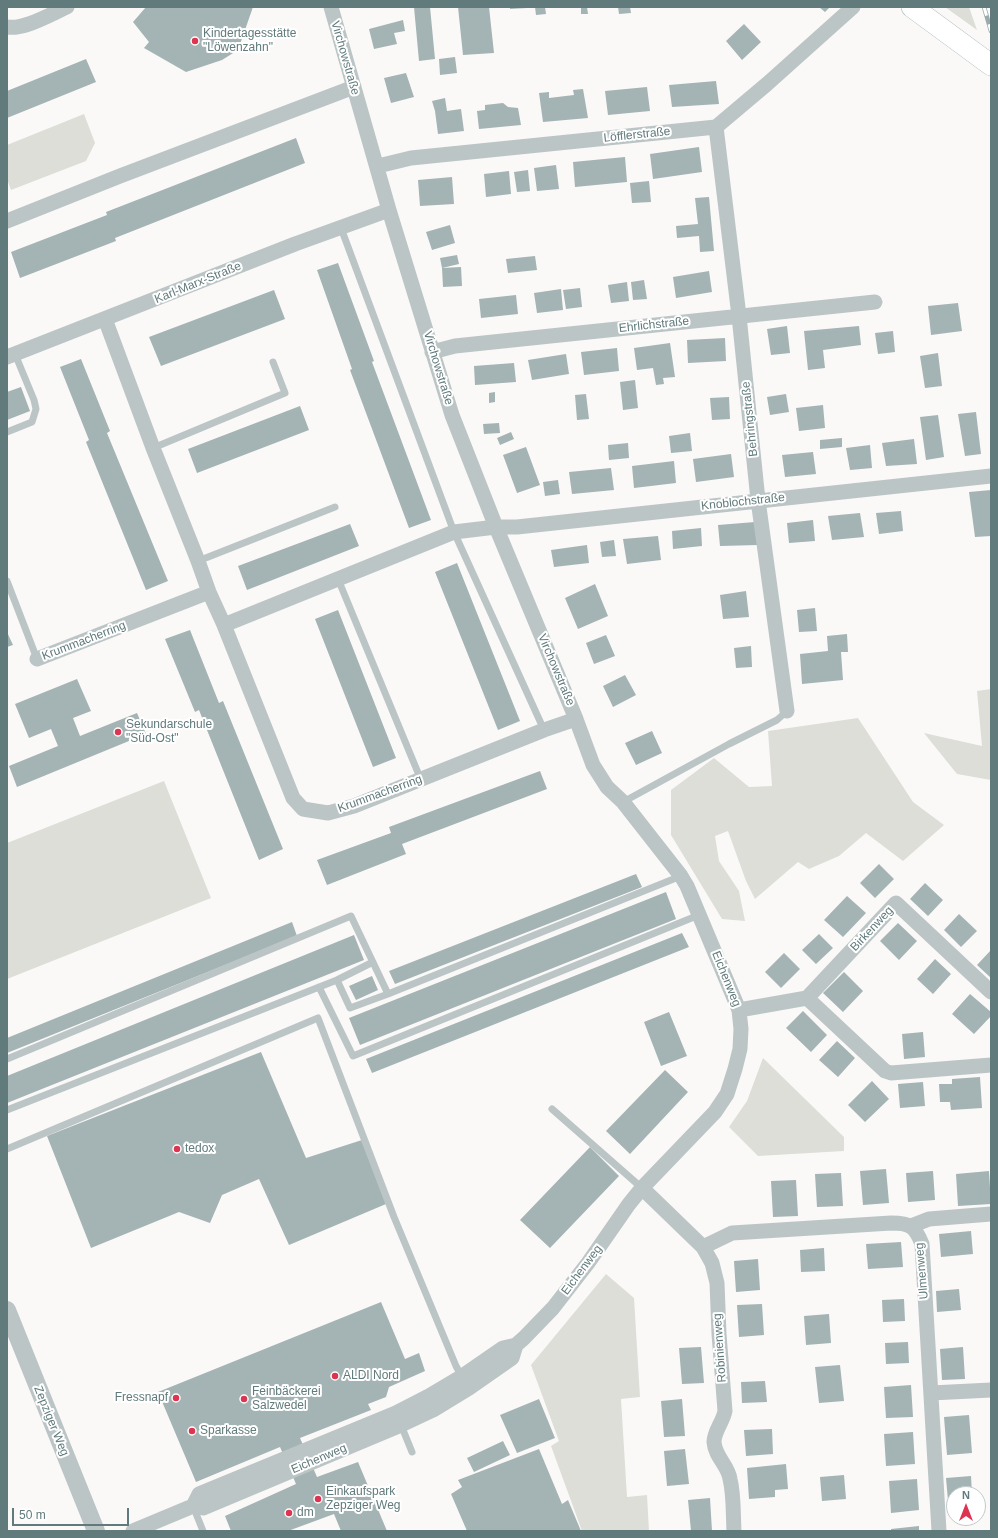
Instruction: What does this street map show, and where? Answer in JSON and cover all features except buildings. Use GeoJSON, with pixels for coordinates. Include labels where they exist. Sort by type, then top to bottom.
{"type":"FeatureCollection","features":[{"type":"Feature","properties":{"kind":"main road"},"geometry":{"type":"LineString","coordinates":[[912,7],[991,65]]}},
{"type":"Feature","properties":{"kind":"street"},"geometry":{"type":"LineString","coordinates":[[7,27],[14,28],[26,25],[68,7]]}},
{"type":"Feature","properties":{"kind":"street","name":"Virchowstraße"},"geometry":{"type":"LineString","coordinates":[[331,7],[432,352],[452,415],[496,528],[576,719]]}},
{"type":"Feature","properties":{"kind":"street"},"geometry":{"type":"LineString","coordinates":[[716,127],[767,84],[853,7]]}},
{"type":"Feature","properties":{"kind":"street"},"geometry":{"type":"LineString","coordinates":[[7,221],[120,176],[354,87]]}},
{"type":"Feature","properties":{"kind":"street","name":"Löfflerstraße"},"geometry":{"type":"LineString","coordinates":[[378,166],[411,158],[716,127]]}},
{"type":"Feature","properties":{"kind":"street","name":"Behringstraße"},"geometry":{"type":"LineString","coordinates":[[716,127],[739,316],[758,500],[787,711]]}},
{"type":"Feature","properties":{"kind":"street","name":"Karl-Marx-Straße"},"geometry":{"type":"LineString","coordinates":[[11,355],[288,247],[390,210]]}},
{"type":"Feature","properties":{"kind":"street","name":"Ehrlichstraße"},"geometry":{"type":"LineString","coordinates":[[432,352],[454,346],[875,302]]}},
{"type":"Feature","properties":{"kind":"street","name":"Krummacherring"},"geometry":{"type":"LineString","coordinates":[[105,319],[209,592],[224,625],[293,798],[303,809],[328,813],[354,806],[544,730],[576,719]]}},
{"type":"Feature","properties":{"kind":"street","name":"Knoblochstraße"},"geometry":{"type":"LineString","coordinates":[[496,528],[517,528],[758,500],[991,476]]}},
{"type":"Feature","properties":{"kind":"street"},"geometry":{"type":"LineString","coordinates":[[224,625],[454,532],[496,528]]}},
{"type":"Feature","properties":{"kind":"street","name":"Krummacherring"},"geometry":{"type":"LineString","coordinates":[[37,659],[209,592]]}},
{"type":"Feature","properties":{"kind":"street","name":"Eichenweg"},"geometry":{"type":"LineString","coordinates":[[133,1531],[193,1506],[203,1508],[401,1425],[433,1410],[503,1348],[516,1345],[553,1308],[588,1263],[629,1204],[642,1188],[715,1112],[727,1094],[740,1049],[741,1029],[739,1010],[687,886],[681,876],[623,802],[607,787],[593,765],[576,719]]}},
{"type":"Feature","properties":{"kind":"street","name":"Birkenweg"},"geometry":{"type":"LineString","coordinates":[[807,998],[896,903],[991,992]]}},
{"type":"Feature","properties":{"kind":"street"},"geometry":{"type":"LineString","coordinates":[[739,1010],[807,998],[885,1071],[891,1072],[991,1065]]}},
{"type":"Feature","properties":{"kind":"street","name":"Robinienweg"},"geometry":{"type":"LineString","coordinates":[[642,1188],[703,1247],[712,1263],[717,1283],[725,1411],[724,1418],[715,1434],[714,1443],[720,1460],[726,1467],[730,1478],[734,1531]]}},
{"type":"Feature","properties":{"kind":"street"},"geometry":{"type":"LineString","coordinates":[[912,1226],[929,1219],[991,1214]]}},
{"type":"Feature","properties":{"kind":"street","name":"Ulmenweg"},"geometry":{"type":"LineString","coordinates":[[703,1247],[732,1233],[891,1223],[902,1223],[912,1226],[918,1234],[922,1244],[939,1531]]}},
{"type":"Feature","properties":{"kind":"street","name":"Zepziger Weg"},"geometry":{"type":"LineString","coordinates":[[7,1310],[96,1531]]}},
{"type":"Feature","properties":{"kind":"street","name":"Eichenweg"},"geometry":{"type":"LineString","coordinates":[[193,1506],[199,1494],[396,1413],[429,1396],[465,1383]]}},
{"type":"Feature","properties":{"kind":"street"},"geometry":{"type":"LineString","coordinates":[[931,1393],[991,1390]]}},
{"type":"Feature","properties":{"kind":"lane"},"geometry":{"type":"LineString","coordinates":[[341,228],[454,532],[544,730]]}},
{"type":"Feature","properties":{"kind":"lane"},"geometry":{"type":"LineString","coordinates":[[7,432],[32,422],[36,409],[34,400],[11,355]]}},
{"type":"Feature","properties":{"kind":"lane"},"geometry":{"type":"LineString","coordinates":[[154,448],[285,393],[273,362]]}},
{"type":"Feature","properties":{"kind":"lane"},"geometry":{"type":"LineString","coordinates":[[198,561],[335,508]]}},
{"type":"Feature","properties":{"kind":"lane"},"geometry":{"type":"LineString","coordinates":[[338,579],[420,780]]}},
{"type":"Feature","properties":{"kind":"lane","name":"Krummacherring"},"geometry":{"type":"LineString","coordinates":[[7,581],[37,659]]}},
{"type":"Feature","properties":{"kind":"lane"},"geometry":{"type":"LineString","coordinates":[[623,802],[729,744],[777,720],[787,711]]}},
{"type":"Feature","properties":{"kind":"lane"},"geometry":{"type":"LineString","coordinates":[[337,980],[350,1008],[681,876]]}},
{"type":"Feature","properties":{"kind":"lane"},"geometry":{"type":"LineString","coordinates":[[319,987],[353,1056],[699,915]]}},
{"type":"Feature","properties":{"kind":"lane"},"geometry":{"type":"LineString","coordinates":[[7,1059],[351,916],[388,994]]}},
{"type":"Feature","properties":{"kind":"lane"},"geometry":{"type":"LineString","coordinates":[[7,1110],[337,980],[373,962]]}},
{"type":"Feature","properties":{"kind":"lane"},"geometry":{"type":"LineString","coordinates":[[7,1148],[318,1018],[394,1217],[465,1383]]}},
{"type":"Feature","properties":{"kind":"lane"},"geometry":{"type":"LineString","coordinates":[[552,1109],[642,1188]]}},
{"type":"Feature","properties":{"kind":"lane"},"geometry":{"type":"LineString","coordinates":[[401,1425],[412,1452]]}},
{"type":"Feature","properties":{"kind":"lane"},"geometry":{"type":"LineString","coordinates":[[193,1506],[203,1531]]}},
{"type":"Feature","properties":{"kind":"shaded area"},"geometry":{"type":"Polygon","coordinates":[[[945,7],[969,7],[977,30],[945,7]]]}},
{"type":"Feature","properties":{"kind":"shaded area"},"geometry":{"type":"Polygon","coordinates":[[[84,114],[95,143],[86,161],[11,190],[7,179],[7,145],[84,114]]]}},
{"type":"Feature","properties":{"kind":"shaded area"},"geometry":{"type":"Polygon","coordinates":[[[991,689],[991,780],[957,774],[924,733],[982,746],[977,691],[991,689]]]}},
{"type":"Feature","properties":{"kind":"shaded area"},"geometry":{"type":"Polygon","coordinates":[[[858,718],[913,802],[944,825],[903,861],[866,833],[839,856],[809,869],[798,862],[755,899],[746,881],[728,831],[715,836],[719,861],[739,891],[745,921],[722,919],[671,835],[671,790],[714,758],[749,787],[772,786],[768,731],[858,718]]]}},
{"type":"Feature","properties":{"kind":"shaded area"},"geometry":{"type":"Polygon","coordinates":[[[164,781],[211,898],[7,979],[7,843],[164,781]]]}},
{"type":"Feature","properties":{"kind":"shaded area"},"geometry":{"type":"Polygon","coordinates":[[[763,1058],[844,1137],[844,1151],[758,1156],[729,1127],[747,1101],[763,1058]]]}},
{"type":"Feature","properties":{"kind":"shaded area"},"geometry":{"type":"Polygon","coordinates":[[[606,1274],[634,1298],[640,1397],[621,1399],[627,1497],[647,1495],[649,1531],[582,1531],[551,1446],[559,1441],[531,1365],[606,1274]]]}},
{"type":"Feature","properties":{"kind":"railway"},"geometry":{"type":"LineString","coordinates":[[984,7],[991,31]]}},
{"type":"Feature","properties":{"kind":"place","name":"Kindertagesstätte \"Löwenzahn\""},"geometry":{"type":"Point","coordinates":[195,41]}},
{"type":"Feature","properties":{"kind":"place","name":"Sekundarschule \"Süd-Ost\""},"geometry":{"type":"Point","coordinates":[118,732]}},
{"type":"Feature","properties":{"kind":"place","name":"tedox"},"geometry":{"type":"Point","coordinates":[177,1149]}},
{"type":"Feature","properties":{"kind":"place","name":"ALDI Nord"},"geometry":{"type":"Point","coordinates":[335,1376]}},
{"type":"Feature","properties":{"kind":"place","name":"Fressnapf"},"geometry":{"type":"Point","coordinates":[176,1398]}},
{"type":"Feature","properties":{"kind":"place","name":"Feinbäckerei Salzwedel"},"geometry":{"type":"Point","coordinates":[244,1399]}},
{"type":"Feature","properties":{"kind":"place","name":"Sparkasse"},"geometry":{"type":"Point","coordinates":[192,1431]}},
{"type":"Feature","properties":{"kind":"place","name":"Einkaufspark Zepziger Weg"},"geometry":{"type":"Point","coordinates":[318,1499]}},
{"type":"Feature","properties":{"kind":"place","name":"dm"},"geometry":{"type":"Point","coordinates":[289,1513]}}]}
